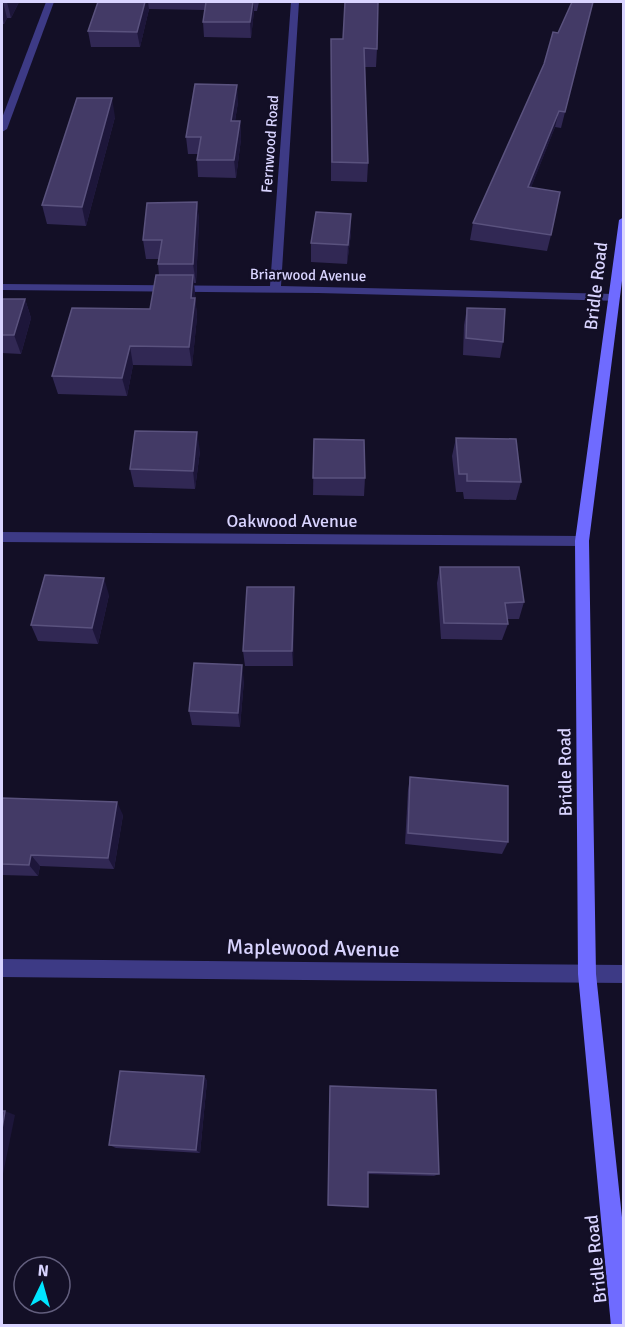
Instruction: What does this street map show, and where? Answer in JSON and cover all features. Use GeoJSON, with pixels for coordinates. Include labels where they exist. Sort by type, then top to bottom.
{"type":"FeatureCollection","features":[{"type":"Feature","properties":{"kind":"street"},"geometry":{"type":"LineString","coordinates":[[2,129],[50,2]]}},
{"type":"Feature","properties":{"kind":"street","name":"Fernwood Road"},"geometry":{"type":"LineString","coordinates":[[275,289],[295,2]]}},
{"type":"Feature","properties":{"kind":"street","name":"Bridle Road"},"geometry":{"type":"LineString","coordinates":[[622,1326],[587,974],[582,541],[624,220]]}},
{"type":"Feature","properties":{"kind":"street","name":"Briarwood Avenue"},"geometry":{"type":"LineString","coordinates":[[2,287],[275,289],[615,298]]}},
{"type":"Feature","properties":{"kind":"street","name":"Oakwood Avenue"},"geometry":{"type":"LineString","coordinates":[[2,537],[582,541]]}},
{"type":"Feature","properties":{"kind":"street","name":"Maplewood Avenue"},"geometry":{"type":"LineString","coordinates":[[2,968],[624,974]]}},
{"type":"Feature","properties":{"kind":"building"},"geometry":{"type":"Polygon","coordinates":[[[98,2],[145,2],[137,32],[88,31],[98,2]]]}},
{"type":"Feature","properties":{"kind":"building"},"geometry":{"type":"Polygon","coordinates":[[[206,2],[253,2],[250,22],[203,22],[206,2]]]}},
{"type":"Feature","properties":{"kind":"building"},"geometry":{"type":"Polygon","coordinates":[[[345,2],[378,2],[377,49],[364,48],[368,163],[332,162],[331,39],[343,39],[345,2]]]}},
{"type":"Feature","properties":{"kind":"building"},"geometry":{"type":"Polygon","coordinates":[[[572,2],[593,2],[565,112],[559,111],[528,187],[560,192],[551,235],[473,223],[544,64],[553,32],[558,33],[572,2]]]}},
{"type":"Feature","properties":{"kind":"building"},"geometry":{"type":"Polygon","coordinates":[[[195,84],[237,85],[231,121],[240,121],[234,160],[197,160],[201,137],[186,137],[195,84]]]}},
{"type":"Feature","properties":{"kind":"building"},"geometry":{"type":"Polygon","coordinates":[[[77,98],[112,98],[82,207],[42,205],[77,98]]]}},
{"type":"Feature","properties":{"kind":"building"},"geometry":{"type":"Polygon","coordinates":[[[197,202],[193,264],[158,264],[162,240],[143,240],[147,203],[197,202]]]}},
{"type":"Feature","properties":{"kind":"building"},"geometry":{"type":"Polygon","coordinates":[[[316,212],[351,214],[348,245],[311,243],[316,212]]]}},
{"type":"Feature","properties":{"kind":"building"},"geometry":{"type":"Polygon","coordinates":[[[156,275],[193,275],[191,298],[195,298],[189,347],[130,346],[122,378],[52,376],[72,308],[150,309],[156,275]]]}},
{"type":"Feature","properties":{"kind":"building"},"geometry":{"type":"Polygon","coordinates":[[[2,299],[25,299],[14,335],[2,335],[2,299]]]}},
{"type":"Feature","properties":{"kind":"building"},"geometry":{"type":"Polygon","coordinates":[[[467,308],[505,309],[503,342],[466,338],[467,308]]]}},
{"type":"Feature","properties":{"kind":"building"},"geometry":{"type":"Polygon","coordinates":[[[135,431],[197,432],[193,471],[130,469],[135,431]]]}},
{"type":"Feature","properties":{"kind":"building"},"geometry":{"type":"Polygon","coordinates":[[[456,438],[516,439],[521,482],[467,481],[467,474],[459,474],[456,438]]]}},
{"type":"Feature","properties":{"kind":"building"},"geometry":{"type":"Polygon","coordinates":[[[314,439],[364,440],[365,478],[313,478],[314,439]]]}},
{"type":"Feature","properties":{"kind":"building"},"geometry":{"type":"Polygon","coordinates":[[[440,567],[519,567],[524,602],[505,603],[508,624],[444,623],[440,567]]]}},
{"type":"Feature","properties":{"kind":"building"},"geometry":{"type":"Polygon","coordinates":[[[45,575],[104,578],[92,628],[31,625],[45,575]]]}},
{"type":"Feature","properties":{"kind":"building"},"geometry":{"type":"Polygon","coordinates":[[[247,587],[294,587],[292,651],[243,651],[247,587]]]}},
{"type":"Feature","properties":{"kind":"building"},"geometry":{"type":"Polygon","coordinates":[[[194,663],[242,665],[238,713],[189,711],[194,663]]]}},
{"type":"Feature","properties":{"kind":"building"},"geometry":{"type":"Polygon","coordinates":[[[410,777],[508,786],[508,842],[408,833],[410,777]]]}},
{"type":"Feature","properties":{"kind":"building"},"geometry":{"type":"Polygon","coordinates":[[[2,798],[117,802],[108,858],[31,855],[29,865],[2,864],[2,798]]]}},
{"type":"Feature","properties":{"kind":"building"},"geometry":{"type":"Polygon","coordinates":[[[120,1071],[204,1076],[196,1150],[109,1145],[120,1071]]]}},
{"type":"Feature","properties":{"kind":"building"},"geometry":{"type":"Polygon","coordinates":[[[330,1086],[436,1090],[439,1174],[368,1172],[368,1207],[328,1205],[330,1086]]]}},
{"type":"Feature","properties":{"kind":"building"},"geometry":{"type":"Polygon","coordinates":[[[2,1111],[5,1111],[2,1129],[2,1111]]]}}]}
